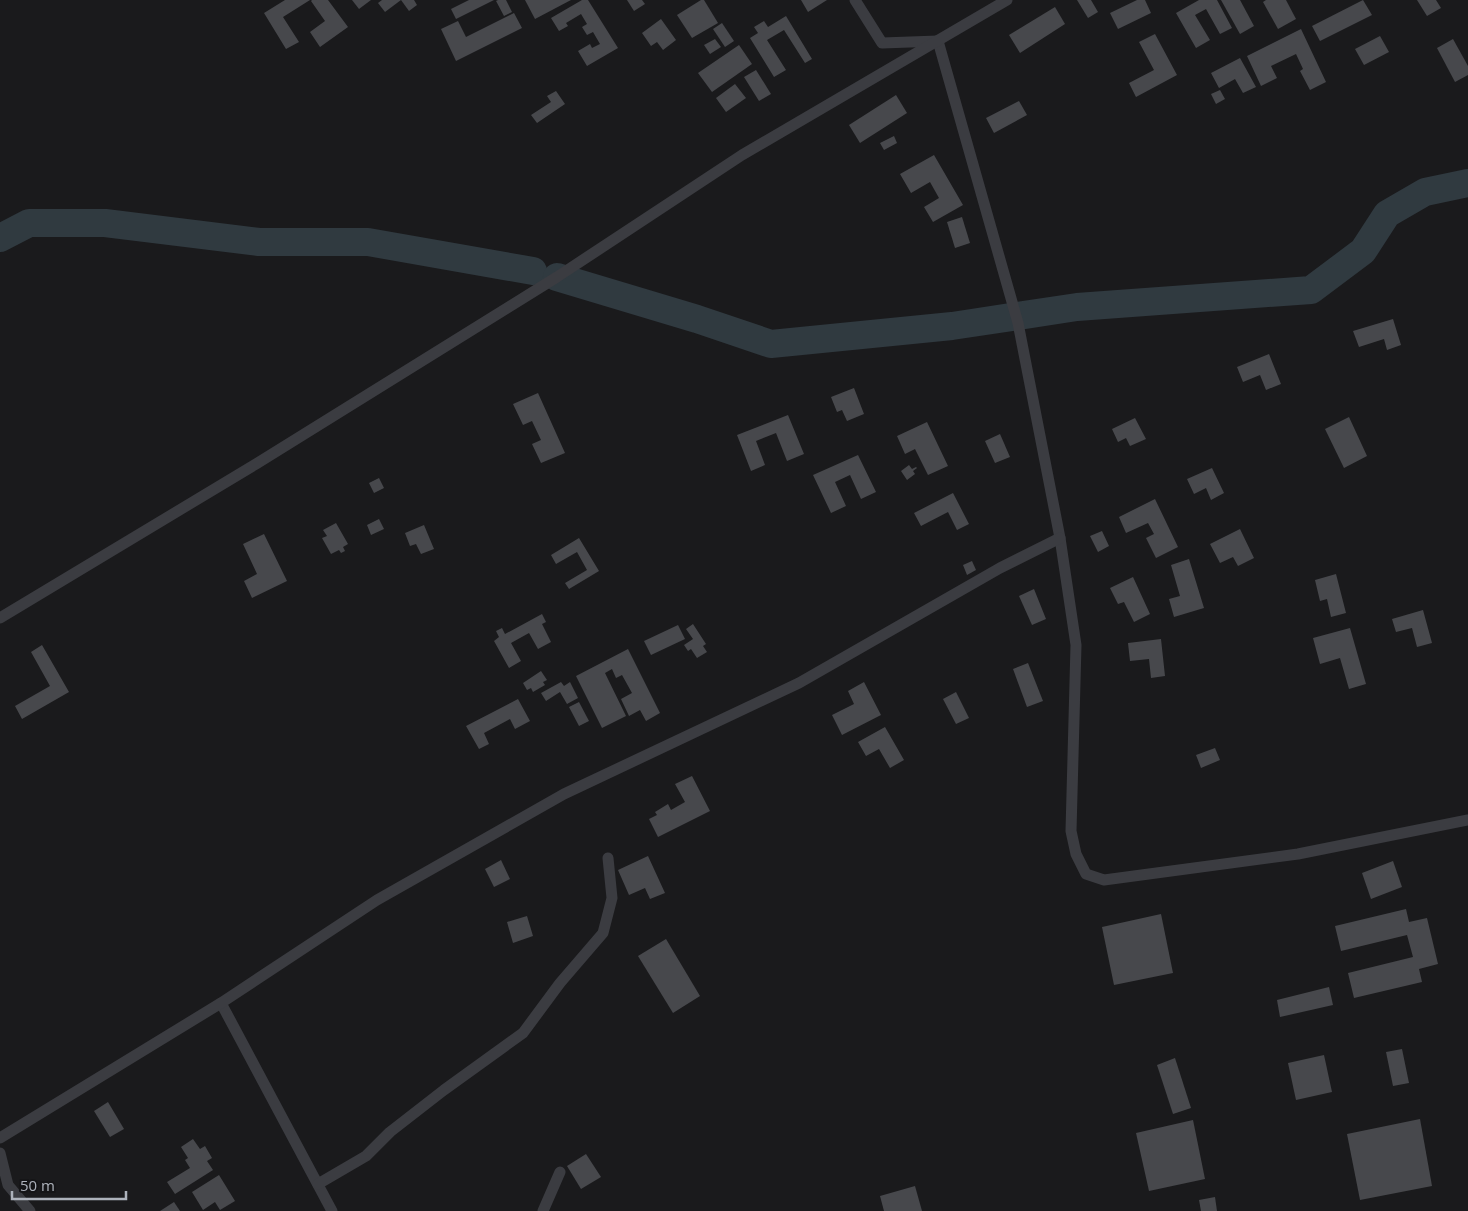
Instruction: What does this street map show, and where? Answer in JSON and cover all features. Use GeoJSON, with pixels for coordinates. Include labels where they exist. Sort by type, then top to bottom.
{"type":"FeatureCollection","features":[{"type":"Feature","properties":{"kind":"street"},"geometry":{"type":"LineString","coordinates":[[856,0],[882,43],[938,41]]}},
{"type":"Feature","properties":{"kind":"street"},"geometry":{"type":"LineString","coordinates":[[0,618],[256,464],[557,277],[742,155],[1007,0]]}},
{"type":"Feature","properties":{"kind":"street"},"geometry":{"type":"LineString","coordinates":[[938,41],[1018,322],[1060,538],[1076,645],[1071,831],[1076,854],[1086,874],[1104,880],[1288,856],[1468,820]]}},
{"type":"Feature","properties":{"kind":"street"},"geometry":{"type":"LineString","coordinates":[[0,1138],[220,1003],[378,900],[564,794],[799,683],[1000,568],[1060,538]]}},
{"type":"Feature","properties":{"kind":"street"},"geometry":{"type":"LineString","coordinates":[[318,1184],[366,1156],[390,1132],[523,1033],[560,983],[603,933],[612,898],[608,858]]}},
{"type":"Feature","properties":{"kind":"street"},"geometry":{"type":"LineString","coordinates":[[220,1003],[332,1211]]}},
{"type":"Feature","properties":{"kind":"street"},"geometry":{"type":"LineString","coordinates":[[0,1153],[8,1184],[30,1211]]}},
{"type":"Feature","properties":{"kind":"street"},"geometry":{"type":"LineString","coordinates":[[543,1211],[560,1172]]}},
{"type":"Feature","properties":{"kind":"building"},"geometry":{"type":"Polygon","coordinates":[[[285,0],[310,0],[283,17],[299,42],[286,49],[264,13],[285,0]]]}},
{"type":"Feature","properties":{"kind":"building"},"geometry":{"type":"Polygon","coordinates":[[[312,0],[328,0],[348,27],[320,47],[310,32],[325,21],[312,0]]]}},
{"type":"Feature","properties":{"kind":"building"},"geometry":{"type":"Polygon","coordinates":[[[352,0],[371,0],[359,9],[352,0]]]}},
{"type":"Feature","properties":{"kind":"building"},"geometry":{"type":"Polygon","coordinates":[[[382,0],[401,0],[385,12],[378,3],[382,0]]]}},
{"type":"Feature","properties":{"kind":"building"},"geometry":{"type":"Polygon","coordinates":[[[401,0],[414,0],[417,5],[409,11],[401,0]]]}},
{"type":"Feature","properties":{"kind":"building"},"geometry":{"type":"Polygon","coordinates":[[[469,0],[494,0],[456,19],[451,9],[469,0]]]}},
{"type":"Feature","properties":{"kind":"building"},"geometry":{"type":"Polygon","coordinates":[[[506,0],[512,12],[504,16],[496,1],[506,0]]]}},
{"type":"Feature","properties":{"kind":"building"},"geometry":{"type":"Polygon","coordinates":[[[525,0],[571,0],[535,19],[525,0]]]}},
{"type":"Feature","properties":{"kind":"building"},"geometry":{"type":"Polygon","coordinates":[[[582,0],[588,0],[618,48],[587,66],[578,51],[590,44],[592,48],[600,44],[593,32],[587,35],[582,27],[587,24],[581,14],[566,23],[568,26],[559,31],[551,18],[582,0]]]}},
{"type":"Feature","properties":{"kind":"building"},"geometry":{"type":"Polygon","coordinates":[[[627,0],[642,0],[645,4],[634,11],[627,0]]]}},
{"type":"Feature","properties":{"kind":"building"},"geometry":{"type":"Polygon","coordinates":[[[704,0],[718,23],[692,38],[677,15],[704,0]]]}},
{"type":"Feature","properties":{"kind":"building"},"geometry":{"type":"Polygon","coordinates":[[[801,0],[827,0],[808,12],[801,0]]]}},
{"type":"Feature","properties":{"kind":"building"},"geometry":{"type":"Polygon","coordinates":[[[1077,0],[1091,0],[1098,12],[1088,18],[1077,0]]]}},
{"type":"Feature","properties":{"kind":"building"},"geometry":{"type":"Polygon","coordinates":[[[1137,0],[1145,0],[1151,13],[1118,29],[1110,13],[1137,0]]]}},
{"type":"Feature","properties":{"kind":"building"},"geometry":{"type":"Polygon","coordinates":[[[1199,0],[1217,0],[1232,28],[1220,34],[1206,9],[1195,15],[1210,40],[1196,48],[1176,13],[1199,0]]]}},
{"type":"Feature","properties":{"kind":"building"},"geometry":{"type":"Polygon","coordinates":[[[1221,0],[1240,0],[1254,26],[1240,34],[1221,0]]]}},
{"type":"Feature","properties":{"kind":"building"},"geometry":{"type":"Polygon","coordinates":[[[1266,0],[1286,0],[1296,19],[1278,29],[1263,2],[1266,0]]]}},
{"type":"Feature","properties":{"kind":"building"},"geometry":{"type":"Polygon","coordinates":[[[1363,0],[1372,15],[1320,41],[1312,26],[1363,0]]]}},
{"type":"Feature","properties":{"kind":"building"},"geometry":{"type":"Polygon","coordinates":[[[1417,0],[1436,0],[1441,8],[1427,16],[1417,0]]]}},
{"type":"Feature","properties":{"kind":"building"},"geometry":{"type":"Polygon","coordinates":[[[1055,7],[1065,24],[1020,53],[1009,35],[1055,7]]]}},
{"type":"Feature","properties":{"kind":"building"},"geometry":{"type":"Polygon","coordinates":[[[514,13],[522,28],[456,61],[441,29],[458,21],[466,37],[514,13]]]}},
{"type":"Feature","properties":{"kind":"building"},"geometry":{"type":"Polygon","coordinates":[[[786,16],[812,59],[805,63],[784,30],[767,40],[786,70],[774,77],[750,38],[758,33],[754,27],[764,21],[768,27],[786,16]]]}},
{"type":"Feature","properties":{"kind":"building"},"geometry":{"type":"Polygon","coordinates":[[[661,19],[676,40],[663,50],[657,42],[651,46],[642,33],[661,19]]]}},
{"type":"Feature","properties":{"kind":"building"},"geometry":{"type":"Polygon","coordinates":[[[722,23],[734,41],[725,47],[713,29],[722,23]]]}},
{"type":"Feature","properties":{"kind":"building"},"geometry":{"type":"Polygon","coordinates":[[[1301,29],[1326,82],[1310,90],[1300,71],[1303,69],[1296,54],[1271,66],[1277,78],[1261,86],[1247,56],[1301,29]]]}},
{"type":"Feature","properties":{"kind":"building"},"geometry":{"type":"Polygon","coordinates":[[[1155,34],[1177,75],[1136,97],[1129,83],[1154,70],[1139,42],[1155,34]]]}},
{"type":"Feature","properties":{"kind":"building"},"geometry":{"type":"Polygon","coordinates":[[[1380,36],[1389,52],[1364,65],[1355,49],[1380,36]]]}},
{"type":"Feature","properties":{"kind":"building"},"geometry":{"type":"Polygon","coordinates":[[[715,39],[721,47],[710,54],[704,45],[715,39]]]}},
{"type":"Feature","properties":{"kind":"building"},"geometry":{"type":"Polygon","coordinates":[[[1453,39],[1468,66],[1468,75],[1455,82],[1437,48],[1453,39]]]}},
{"type":"Feature","properties":{"kind":"building"},"geometry":{"type":"Polygon","coordinates":[[[739,45],[752,64],[712,92],[698,73],[739,45]]]}},
{"type":"Feature","properties":{"kind":"building"},"geometry":{"type":"Polygon","coordinates":[[[1240,58],[1256,87],[1243,93],[1235,79],[1219,88],[1211,73],[1240,58]]]}},
{"type":"Feature","properties":{"kind":"building"},"geometry":{"type":"Polygon","coordinates":[[[756,70],[771,94],[759,101],[744,77],[756,70]]]}},
{"type":"Feature","properties":{"kind":"building"},"geometry":{"type":"Polygon","coordinates":[[[735,84],[746,98],[726,112],[716,98],[735,84]]]}},
{"type":"Feature","properties":{"kind":"building"},"geometry":{"type":"Polygon","coordinates":[[[1220,90],[1225,99],[1216,104],[1211,94],[1220,90]]]}},
{"type":"Feature","properties":{"kind":"building"},"geometry":{"type":"Polygon","coordinates":[[[556,91],[565,104],[537,123],[531,115],[551,102],[547,96],[556,91]]]}},
{"type":"Feature","properties":{"kind":"building"},"geometry":{"type":"Polygon","coordinates":[[[896,95],[907,113],[860,143],[849,125],[896,95]]]}},
{"type":"Feature","properties":{"kind":"building"},"geometry":{"type":"Polygon","coordinates":[[[1019,101],[1027,115],[994,133],[986,118],[1019,101]]]}},
{"type":"Feature","properties":{"kind":"building"},"geometry":{"type":"Polygon","coordinates":[[[894,136],[897,143],[884,150],[880,143],[894,136]]]}},
{"type":"Feature","properties":{"kind":"building"},"geometry":{"type":"Polygon","coordinates":[[[934,155],[963,205],[933,222],[924,207],[939,198],[930,182],[911,193],[900,174],[934,155]]]}},
{"type":"Feature","properties":{"kind":"building"},"geometry":{"type":"Polygon","coordinates":[[[962,217],[970,243],[955,248],[947,222],[962,217]]]}},
{"type":"Feature","properties":{"kind":"building"},"geometry":{"type":"Polygon","coordinates":[[[1393,319],[1401,345],[1387,350],[1384,339],[1359,347],[1353,331],[1393,319]]]}},
{"type":"Feature","properties":{"kind":"building"},"geometry":{"type":"Polygon","coordinates":[[[1269,354],[1281,384],[1266,390],[1260,375],[1243,382],[1237,367],[1269,354]]]}},
{"type":"Feature","properties":{"kind":"building"},"geometry":{"type":"Polygon","coordinates":[[[854,388],[864,414],[847,421],[842,410],[837,412],[831,397],[854,388]]]}},
{"type":"Feature","properties":{"kind":"building"},"geometry":{"type":"Polygon","coordinates":[[[538,393],[565,453],[541,463],[532,444],[541,440],[532,421],[523,425],[513,404],[538,393]]]}},
{"type":"Feature","properties":{"kind":"building"},"geometry":{"type":"Polygon","coordinates":[[[788,415],[804,454],[787,461],[776,433],[756,441],[765,465],[751,471],[737,435],[788,415]]]}},
{"type":"Feature","properties":{"kind":"building"},"geometry":{"type":"Polygon","coordinates":[[[1349,417],[1367,456],[1344,468],[1325,429],[1349,417]]]}},
{"type":"Feature","properties":{"kind":"building"},"geometry":{"type":"Polygon","coordinates":[[[1135,418],[1146,439],[1130,446],[1126,438],[1118,442],[1112,429],[1135,418]]]}},
{"type":"Feature","properties":{"kind":"building"},"geometry":{"type":"Polygon","coordinates":[[[927,422],[948,466],[928,475],[915,449],[905,454],[897,436],[927,422]]]}},
{"type":"Feature","properties":{"kind":"building"},"geometry":{"type":"Polygon","coordinates":[[[1000,434],[1010,457],[995,463],[985,441],[1000,434]]]}},
{"type":"Feature","properties":{"kind":"building"},"geometry":{"type":"Polygon","coordinates":[[[858,455],[876,492],[861,499],[850,475],[835,482],[846,506],[831,513],[813,475],[858,455]]]}},
{"type":"Feature","properties":{"kind":"building"},"geometry":{"type":"Polygon","coordinates":[[[909,465],[912,469],[917,468],[913,471],[915,474],[907,480],[901,471],[909,465]]]}},
{"type":"Feature","properties":{"kind":"building"},"geometry":{"type":"Polygon","coordinates":[[[1212,468],[1224,493],[1211,500],[1206,488],[1194,494],[1187,479],[1212,468]]]}},
{"type":"Feature","properties":{"kind":"building"},"geometry":{"type":"Polygon","coordinates":[[[379,478],[384,488],[374,493],[369,483],[379,478]]]}},
{"type":"Feature","properties":{"kind":"building"},"geometry":{"type":"Polygon","coordinates":[[[953,493],[969,524],[957,530],[948,512],[921,526],[914,513],[953,493]]]}},
{"type":"Feature","properties":{"kind":"building"},"geometry":{"type":"Polygon","coordinates":[[[1155,499],[1178,547],[1156,558],[1146,538],[1154,534],[1148,523],[1126,533],[1119,517],[1155,499]]]}},
{"type":"Feature","properties":{"kind":"building"},"geometry":{"type":"Polygon","coordinates":[[[379,519],[384,529],[371,535],[367,525],[379,519]]]}},
{"type":"Feature","properties":{"kind":"building"},"geometry":{"type":"Polygon","coordinates":[[[336,523],[348,544],[343,547],[345,551],[341,553],[339,550],[331,554],[322,538],[327,536],[323,530],[336,523]]]}},
{"type":"Feature","properties":{"kind":"building"},"geometry":{"type":"Polygon","coordinates":[[[424,525],[434,549],[421,554],[416,544],[410,546],[405,533],[424,525]]]}},
{"type":"Feature","properties":{"kind":"building"},"geometry":{"type":"Polygon","coordinates":[[[1240,529],[1254,558],[1238,566],[1233,557],[1220,563],[1210,544],[1240,529]]]}},
{"type":"Feature","properties":{"kind":"building"},"geometry":{"type":"Polygon","coordinates":[[[1102,531],[1109,546],[1098,552],[1090,536],[1102,531]]]}},
{"type":"Feature","properties":{"kind":"building"},"geometry":{"type":"Polygon","coordinates":[[[264,534],[287,581],[252,598],[244,581],[257,574],[243,544],[264,534]]]}},
{"type":"Feature","properties":{"kind":"building"},"geometry":{"type":"Polygon","coordinates":[[[579,538],[599,571],[569,589],[565,583],[587,570],[577,552],[556,564],[551,555],[579,538]]]}},
{"type":"Feature","properties":{"kind":"building"},"geometry":{"type":"Polygon","coordinates":[[[1189,559],[1204,608],[1174,617],[1169,599],[1180,596],[1171,565],[1189,559]]]}},
{"type":"Feature","properties":{"kind":"building"},"geometry":{"type":"Polygon","coordinates":[[[972,561],[976,570],[967,575],[963,565],[972,561]]]}},
{"type":"Feature","properties":{"kind":"building"},"geometry":{"type":"Polygon","coordinates":[[[1336,574],[1346,613],[1331,617],[1327,599],[1320,601],[1315,580],[1336,574]]]}},
{"type":"Feature","properties":{"kind":"building"},"geometry":{"type":"Polygon","coordinates":[[[1133,577],[1150,614],[1134,622],[1124,602],[1118,604],[1110,588],[1133,577]]]}},
{"type":"Feature","properties":{"kind":"building"},"geometry":{"type":"Polygon","coordinates":[[[1034,589],[1046,619],[1032,625],[1019,596],[1034,589]]]}},
{"type":"Feature","properties":{"kind":"building"},"geometry":{"type":"Polygon","coordinates":[[[1423,610],[1432,643],[1417,647],[1412,628],[1396,632],[1392,619],[1423,610]]]}},
{"type":"Feature","properties":{"kind":"building"},"geometry":{"type":"Polygon","coordinates":[[[542,614],[546,622],[542,624],[551,642],[538,649],[529,633],[511,643],[521,661],[509,668],[494,641],[499,637],[496,631],[502,628],[505,634],[542,614]]]}},
{"type":"Feature","properties":{"kind":"building"},"geometry":{"type":"Polygon","coordinates":[[[693,624],[706,644],[703,646],[707,652],[697,658],[691,649],[688,651],[684,645],[693,639],[686,629],[693,624]]]}},
{"type":"Feature","properties":{"kind":"building"},"geometry":{"type":"Polygon","coordinates":[[[678,625],[685,639],[651,655],[644,641],[678,625]]]}},
{"type":"Feature","properties":{"kind":"building"},"geometry":{"type":"Polygon","coordinates":[[[1350,628],[1366,684],[1349,689],[1340,658],[1320,664],[1313,638],[1350,628]]]}},
{"type":"Feature","properties":{"kind":"building"},"geometry":{"type":"Polygon","coordinates":[[[1161,639],[1165,676],[1151,678],[1149,659],[1130,661],[1128,643],[1161,639]]]}},
{"type":"Feature","properties":{"kind":"building"},"geometry":{"type":"Polygon","coordinates":[[[42,645],[69,692],[22,719],[15,706],[50,686],[31,652],[42,645]]]}},
{"type":"Feature","properties":{"kind":"building"},"geometry":{"type":"Polygon","coordinates":[[[628,649],[660,713],[646,721],[640,710],[629,716],[621,699],[632,693],[622,675],[616,678],[612,669],[605,673],[626,716],[602,728],[576,676],[628,649]]]}},
{"type":"Feature","properties":{"kind":"building"},"geometry":{"type":"Polygon","coordinates":[[[1028,663],[1043,701],[1027,707],[1013,669],[1028,663]]]}},
{"type":"Feature","properties":{"kind":"building"},"geometry":{"type":"Polygon","coordinates":[[[541,671],[547,680],[543,682],[545,685],[533,692],[531,688],[527,690],[523,683],[541,671]]]}},
{"type":"Feature","properties":{"kind":"building"},"geometry":{"type":"Polygon","coordinates":[[[561,682],[564,686],[570,682],[578,698],[567,704],[560,692],[546,701],[541,693],[561,682]]]}},
{"type":"Feature","properties":{"kind":"building"},"geometry":{"type":"Polygon","coordinates":[[[864,682],[881,715],[842,735],[832,715],[854,704],[848,691],[864,682]]]}},
{"type":"Feature","properties":{"kind":"building"},"geometry":{"type":"Polygon","coordinates":[[[956,692],[969,718],[956,724],[943,699],[956,692]]]}},
{"type":"Feature","properties":{"kind":"building"},"geometry":{"type":"Polygon","coordinates":[[[518,699],[530,721],[515,729],[510,719],[484,733],[489,744],[479,749],[466,726],[518,699]]]}},
{"type":"Feature","properties":{"kind":"building"},"geometry":{"type":"Polygon","coordinates":[[[579,702],[589,721],[579,726],[569,707],[579,702]]]}},
{"type":"Feature","properties":{"kind":"building"},"geometry":{"type":"Polygon","coordinates":[[[885,727],[904,760],[890,768],[879,749],[866,756],[858,742],[885,727]]]}},
{"type":"Feature","properties":{"kind":"building"},"geometry":{"type":"Polygon","coordinates":[[[1215,748],[1220,760],[1201,768],[1196,755],[1215,748]]]}},
{"type":"Feature","properties":{"kind":"building"},"geometry":{"type":"Polygon","coordinates":[[[692,776],[710,811],[658,837],[649,819],[657,815],[655,812],[668,804],[671,810],[685,802],[675,784],[692,776]]]}},
{"type":"Feature","properties":{"kind":"building"},"geometry":{"type":"Polygon","coordinates":[[[648,856],[665,893],[650,899],[645,888],[629,895],[618,870],[648,856]]]}},
{"type":"Feature","properties":{"kind":"building"},"geometry":{"type":"Polygon","coordinates":[[[501,860],[510,879],[494,887],[485,869],[501,860]]]}},
{"type":"Feature","properties":{"kind":"building"},"geometry":{"type":"Polygon","coordinates":[[[1393,861],[1402,887],[1371,899],[1362,873],[1393,861]]]}},
{"type":"Feature","properties":{"kind":"building"},"geometry":{"type":"Polygon","coordinates":[[[1406,909],[1409,922],[1427,918],[1438,964],[1419,969],[1422,982],[1354,998],[1348,973],[1413,957],[1407,935],[1341,951],[1335,926],[1406,909]]]}},
{"type":"Feature","properties":{"kind":"building"},"geometry":{"type":"Polygon","coordinates":[[[1161,914],[1173,973],[1114,985],[1102,927],[1161,914]]]}},
{"type":"Feature","properties":{"kind":"building"},"geometry":{"type":"Polygon","coordinates":[[[527,916],[533,936],[513,943],[507,922],[527,916]]]}},
{"type":"Feature","properties":{"kind":"building"},"geometry":{"type":"Polygon","coordinates":[[[666,939],[700,996],[673,1013],[638,956],[666,939]]]}},
{"type":"Feature","properties":{"kind":"building"},"geometry":{"type":"Polygon","coordinates":[[[1329,987],[1333,1005],[1280,1017],[1277,1000],[1329,987]]]}},
{"type":"Feature","properties":{"kind":"building"},"geometry":{"type":"Polygon","coordinates":[[[1402,1049],[1409,1083],[1393,1086],[1386,1052],[1402,1049]]]}},
{"type":"Feature","properties":{"kind":"building"},"geometry":{"type":"Polygon","coordinates":[[[1324,1055],[1332,1092],[1296,1100],[1288,1063],[1324,1055]]]}},
{"type":"Feature","properties":{"kind":"building"},"geometry":{"type":"Polygon","coordinates":[[[1175,1058],[1191,1108],[1173,1114],[1157,1065],[1175,1058]]]}},
{"type":"Feature","properties":{"kind":"building"},"geometry":{"type":"Polygon","coordinates":[[[108,1102],[124,1129],[110,1137],[94,1111],[108,1102]]]}},
{"type":"Feature","properties":{"kind":"building"},"geometry":{"type":"Polygon","coordinates":[[[1420,1119],[1432,1186],[1360,1200],[1347,1134],[1420,1119]]]}},
{"type":"Feature","properties":{"kind":"building"},"geometry":{"type":"Polygon","coordinates":[[[1193,1120],[1205,1179],[1149,1191],[1136,1133],[1193,1120]]]}},
{"type":"Feature","properties":{"kind":"building"},"geometry":{"type":"Polygon","coordinates":[[[193,1139],[200,1149],[205,1146],[212,1158],[207,1161],[213,1170],[175,1194],[167,1182],[190,1168],[185,1160],[188,1158],[181,1147],[193,1139]]]}},
{"type":"Feature","properties":{"kind":"building"},"geometry":{"type":"Polygon","coordinates":[[[586,1154],[601,1177],[581,1189],[567,1166],[586,1154]]]}},
{"type":"Feature","properties":{"kind":"building"},"geometry":{"type":"Polygon","coordinates":[[[219,1175],[235,1201],[220,1210],[215,1202],[203,1210],[192,1192],[219,1175]]]}},
{"type":"Feature","properties":{"kind":"building"},"geometry":{"type":"Polygon","coordinates":[[[915,1186],[922,1211],[884,1211],[880,1196],[915,1186]]]}},
{"type":"Feature","properties":{"kind":"building"},"geometry":{"type":"Polygon","coordinates":[[[1215,1197],[1217,1211],[1201,1211],[1199,1200],[1215,1197]]]}},
{"type":"Feature","properties":{"kind":"building"},"geometry":{"type":"Polygon","coordinates":[[[174,1202],[180,1211],[160,1211],[174,1202]]]}},
{"type":"Feature","properties":{"kind":"waterway"},"geometry":{"type":"LineString","coordinates":[[557,277],[697,319],[771,344],[952,326],[1077,307],[1311,290],[1363,251],[1387,214],[1425,192],[1468,183]]}},
{"type":"Feature","properties":{"kind":"waterway"},"geometry":{"type":"LineString","coordinates":[[0,238],[29,223],[105,223],[259,242],[368,242],[533,271]]}}]}
